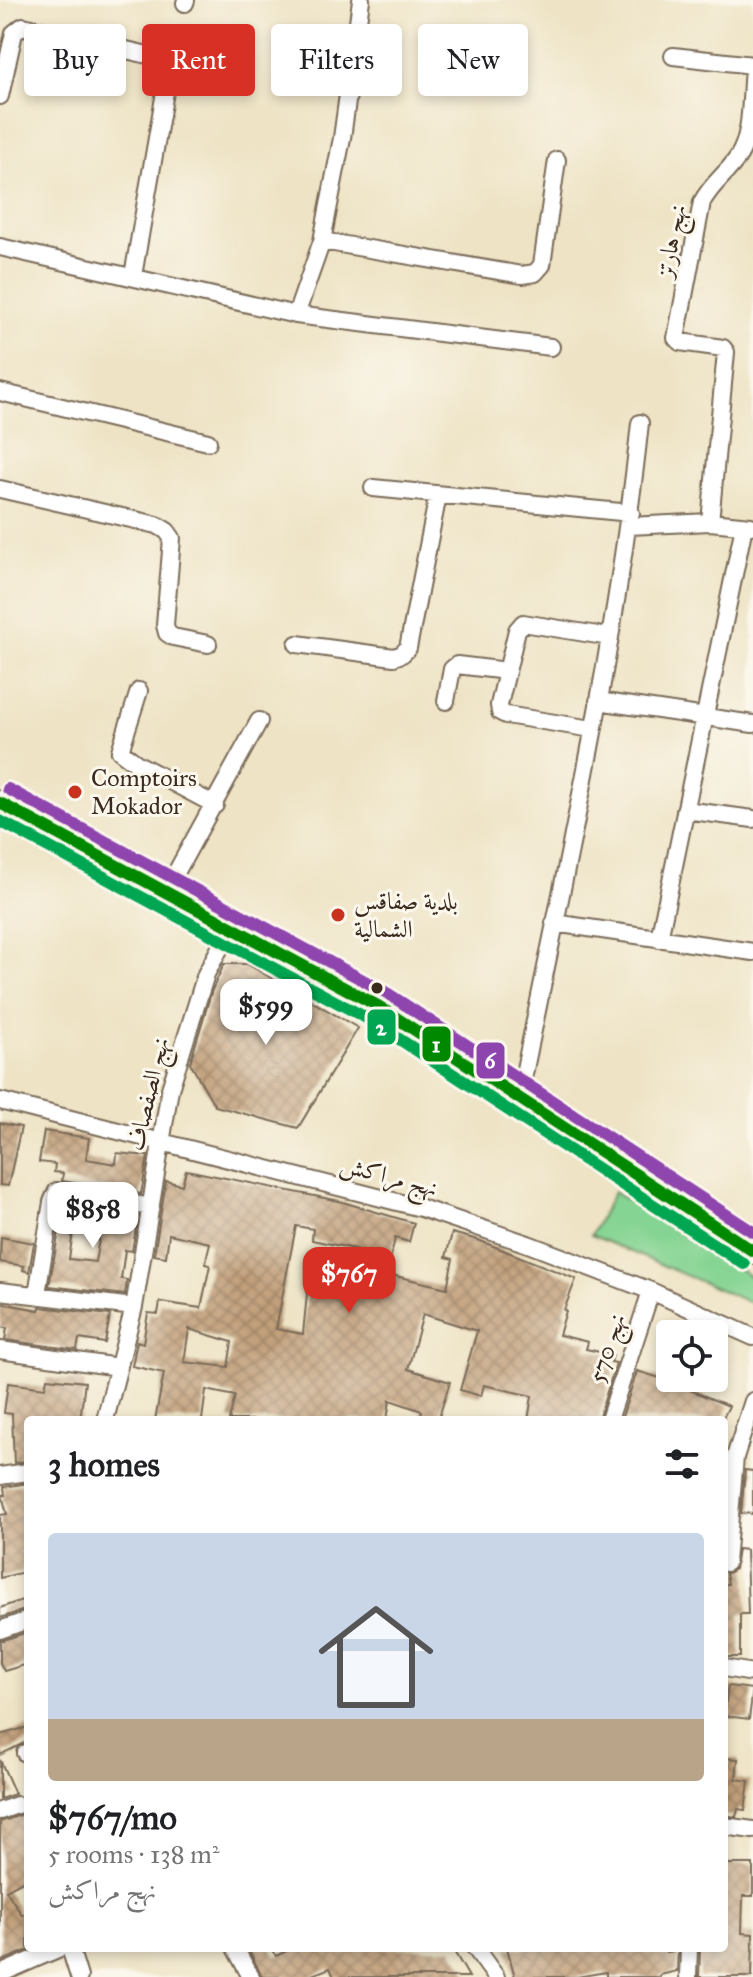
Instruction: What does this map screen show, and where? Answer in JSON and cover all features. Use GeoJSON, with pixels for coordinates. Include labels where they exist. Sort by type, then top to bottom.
{"type":"FeatureCollection","features":[{"type":"Feature","properties":{"kind":"main road"},"geometry":{"type":"LineString","coordinates":[[0,803],[378,1006],[753,1251]]}},
{"type":"Feature","properties":{"kind":"street"},"geometry":{"type":"LineString","coordinates":[[296,315],[322,241],[342,138],[361,0]]}},
{"type":"Feature","properties":{"kind":"street"},"geometry":{"type":"LineString","coordinates":[[0,96],[14,33],[23,26],[165,59],[170,63],[133,276]]}},
{"type":"Feature","properties":{"kind":"street"},"geometry":{"type":"LineString","coordinates":[[673,56],[753,67]]}},
{"type":"Feature","properties":{"kind":"street","name":"نهج هارتز"},"geometry":{"type":"LineString","coordinates":[[710,522],[726,352],[723,348],[678,340],[702,202],[710,186],[737,159],[745,143],[753,67]]}},
{"type":"Feature","properties":{"kind":"street"},"geometry":{"type":"LineString","coordinates":[[322,241],[522,275],[535,273],[542,265],[557,160]]}},
{"type":"Feature","properties":{"kind":"street"},"geometry":{"type":"LineString","coordinates":[[0,247],[296,315],[551,347]]}},
{"type":"Feature","properties":{"kind":"street"},"geometry":{"type":"LineString","coordinates":[[0,392],[208,442]]}},
{"type":"Feature","properties":{"kind":"street"},"geometry":{"type":"LineString","coordinates":[[519,1099],[610,637],[630,519],[640,423]]}},
{"type":"Feature","properties":{"kind":"street"},"geometry":{"type":"LineString","coordinates":[[373,488],[630,519],[748,526],[704,718],[659,939]]}},
{"type":"Feature","properties":{"kind":"street"},"geometry":{"type":"LineString","coordinates":[[0,489],[157,525],[167,531],[172,538],[165,625],[167,633],[208,644]]}},
{"type":"Feature","properties":{"kind":"street"},"geometry":{"type":"LineString","coordinates":[[297,644],[394,657],[408,648],[438,495]]}},
{"type":"Feature","properties":{"kind":"street"},"geometry":{"type":"LineString","coordinates":[[592,729],[500,712],[507,671],[517,630],[523,623],[610,637]]}},
{"type":"Feature","properties":{"kind":"street"},"geometry":{"type":"LineString","coordinates":[[446,701],[452,669],[457,665],[507,671]]}},
{"type":"Feature","properties":{"kind":"street"},"geometry":{"type":"LineString","coordinates":[[139,691],[120,751],[136,763],[215,805]]}},
{"type":"Feature","properties":{"kind":"street"},"geometry":{"type":"LineString","coordinates":[[598,701],[753,724]]}},
{"type":"Feature","properties":{"kind":"street"},"geometry":{"type":"LineString","coordinates":[[166,891],[259,721]]}},
{"type":"Feature","properties":{"kind":"street"},"geometry":{"type":"LineString","coordinates":[[685,810],[753,819]]}},
{"type":"Feature","properties":{"kind":"street"},"geometry":{"type":"LineString","coordinates":[[554,923],[753,952]]}},
{"type":"Feature","properties":{"kind":"street","name":"نهج الصفصاف"},"geometry":{"type":"LineString","coordinates":[[106,1416],[134,1307],[170,1089],[206,974],[231,927]]}},
{"type":"Feature","properties":{"kind":"street","name":"نهج مراكش"},"geometry":{"type":"LineString","coordinates":[[0,1101],[421,1208],[528,1244],[651,1291],[753,1337]]}},
{"type":"Feature","properties":{"kind":"street"},"geometry":{"type":"LineString","coordinates":[[37,1294],[52,1202],[57,1191],[151,1207]]}},
{"type":"Feature","properties":{"kind":"street"},"geometry":{"type":"LineString","coordinates":[[0,1291],[134,1307]]}},
{"type":"Feature","properties":{"kind":"street","name":"نهج 570"},"geometry":{"type":"LineString","coordinates":[[610,1416],[651,1291]]}},
{"type":"Feature","properties":{"kind":"street"},"geometry":{"type":"LineString","coordinates":[[0,1350],[118,1367]]}},
{"type":"Feature","properties":{"kind":"street"},"geometry":{"type":"LineString","coordinates":[[728,1539],[735,1457],[753,1401]]}},
{"type":"Feature","properties":{"kind":"street"},"geometry":{"type":"LineString","coordinates":[[0,1476],[24,1473]]}},
{"type":"Feature","properties":{"kind":"street"},"geometry":{"type":"LineString","coordinates":[[0,1630],[24,1621]]}},
{"type":"Feature","properties":{"kind":"street"},"geometry":{"type":"LineString","coordinates":[[728,1669],[753,1673]]}},
{"type":"Feature","properties":{"kind":"street"},"geometry":{"type":"LineString","coordinates":[[0,1811],[17,1805]]}},
{"type":"Feature","properties":{"kind":"street"},"geometry":{"type":"LineString","coordinates":[[728,1827],[753,1830]]}},
{"type":"Feature","properties":{"kind":"street"},"geometry":{"type":"LineString","coordinates":[[0,1974],[51,1952]]}},
{"type":"Feature","properties":{"kind":"street"},"geometry":{"type":"LineString","coordinates":[[71,1952],[79,1977]]}},
{"type":"Feature","properties":{"kind":"street"},"geometry":{"type":"LineString","coordinates":[[237,1952],[251,1977]]}},
{"type":"Feature","properties":{"kind":"street"},"geometry":{"type":"LineString","coordinates":[[478,1952],[496,1977]]}},
{"type":"Feature","properties":{"kind":"street"},"geometry":{"type":"LineString","coordinates":[[688,1977],[689,1952]]}},
{"type":"Feature","properties":{"kind":"green space"},"geometry":{"type":"Polygon","coordinates":[[[614,1192],[753,1278],[753,1304],[591,1235],[614,1192]]]}},
{"type":"Feature","properties":{"kind":"building"},"geometry":{"type":"Polygon","coordinates":[[[224,964],[247,964],[358,1028],[298,1128],[215,1106],[190,1063],[212,990],[224,964]]]}},
{"type":"Feature","properties":{"kind":"building"},"geometry":{"type":"Polygon","coordinates":[[[0,1123],[21,1127],[8,1186],[0,1185],[0,1123]]]}},
{"type":"Feature","properties":{"kind":"building"},"geometry":{"type":"Polygon","coordinates":[[[44,1131],[89,1138],[86,1159],[116,1164],[117,1153],[148,1156],[141,1194],[62,1181],[63,1173],[54,1172],[55,1164],[39,1162],[44,1131]]]}},
{"type":"Feature","properties":{"kind":"building"},"geometry":{"type":"Polygon","coordinates":[[[186,1170],[339,1201],[414,1223],[409,1242],[395,1238],[387,1274],[447,1288],[453,1259],[446,1257],[452,1233],[478,1240],[576,1279],[564,1310],[559,1335],[588,1342],[586,1349],[613,1355],[611,1362],[616,1363],[599,1416],[529,1416],[532,1396],[484,1385],[481,1396],[460,1390],[477,1331],[423,1314],[408,1369],[450,1382],[439,1416],[421,1416],[422,1411],[390,1400],[388,1416],[230,1416],[235,1396],[206,1390],[203,1416],[156,1416],[164,1373],[132,1366],[137,1341],[143,1343],[148,1313],[158,1314],[160,1302],[201,1308],[210,1265],[205,1264],[210,1243],[169,1234],[166,1257],[154,1255],[166,1181],[182,1185],[186,1170]],[[296,1226],[276,1329],[303,1334],[309,1273],[355,1280],[360,1250],[312,1240],[313,1229],[296,1226]],[[189,1329],[184,1362],[228,1367],[232,1342],[189,1329]]]}},
{"type":"Feature","properties":{"kind":"building"},"geometry":{"type":"Polygon","coordinates":[[[64,1203],[138,1216],[132,1251],[125,1250],[121,1279],[127,1280],[125,1295],[49,1286],[64,1203]],[[73,1232],[69,1259],[95,1262],[100,1234],[73,1232]]]}},
{"type":"Feature","properties":{"kind":"building"},"geometry":{"type":"Polygon","coordinates":[[[1,1237],[34,1243],[29,1272],[23,1270],[24,1266],[0,1262],[1,1237]]]}},
{"type":"Feature","properties":{"kind":"building"},"geometry":{"type":"Polygon","coordinates":[[[0,1303],[39,1310],[40,1307],[110,1315],[105,1343],[79,1339],[77,1350],[5,1340],[7,1328],[0,1327],[0,1303]]]}},
{"type":"Feature","properties":{"kind":"building"},"geometry":{"type":"Polygon","coordinates":[[[637,1371],[656,1377],[656,1392],[695,1392],[729,1406],[724,1416],[622,1416],[637,1371]]]}},
{"type":"Feature","properties":{"kind":"building"},"geometry":{"type":"Polygon","coordinates":[[[47,1378],[85,1382],[81,1416],[24,1416],[24,1462],[14,1463],[12,1414],[4,1413],[8,1383],[45,1388],[47,1378]]]}},
{"type":"Feature","properties":{"kind":"building"},"geometry":{"type":"Polygon","coordinates":[[[745,1470],[753,1471],[753,1514],[741,1513],[745,1470]]]}},
{"type":"Feature","properties":{"kind":"building"},"geometry":{"type":"Polygon","coordinates":[[[24,1484],[24,1572],[0,1578],[0,1515],[7,1514],[2,1495],[5,1495],[4,1487],[24,1484]]]}},
{"type":"Feature","properties":{"kind":"building"},"geometry":{"type":"Polygon","coordinates":[[[738,1549],[746,1550],[748,1614],[740,1614],[740,1657],[728,1657],[728,1573],[735,1569],[738,1549]]]}},
{"type":"Feature","properties":{"kind":"building"},"geometry":{"type":"Polygon","coordinates":[[[24,1599],[24,1610],[0,1618],[0,1608],[24,1599]]]}},
{"type":"Feature","properties":{"kind":"building"},"geometry":{"type":"Polygon","coordinates":[[[24,1633],[24,1665],[4,1671],[0,1663],[0,1641],[24,1633]]]}},
{"type":"Feature","properties":{"kind":"building"},"geometry":{"type":"Polygon","coordinates":[[[728,1686],[753,1689],[749,1719],[728,1716],[728,1686]]]}},
{"type":"Feature","properties":{"kind":"building"},"geometry":{"type":"Polygon","coordinates":[[[24,1728],[24,1743],[0,1755],[0,1735],[24,1728]]]}},
{"type":"Feature","properties":{"kind":"building"},"geometry":{"type":"Polygon","coordinates":[[[728,1758],[738,1759],[736,1779],[749,1781],[745,1810],[738,1809],[736,1817],[728,1816],[728,1758]]]}},
{"type":"Feature","properties":{"kind":"building"},"geometry":{"type":"Polygon","coordinates":[[[0,1760],[15,1794],[0,1799],[0,1760]]]}},
{"type":"Feature","properties":{"kind":"building"},"geometry":{"type":"Polygon","coordinates":[[[24,1811],[24,1880],[6,1890],[24,1914],[24,1952],[0,1962],[0,1822],[21,1815],[24,1811]]]}},
{"type":"Feature","properties":{"kind":"building"},"geometry":{"type":"Polygon","coordinates":[[[728,1864],[753,1864],[753,1896],[743,1896],[742,1933],[753,1934],[752,1977],[699,1977],[700,1952],[728,1952],[728,1864]]]}},
{"type":"Feature","properties":{"kind":"building"},"geometry":{"type":"Polygon","coordinates":[[[250,1952],[274,1952],[276,1956],[284,1952],[454,1952],[469,1977],[334,1977],[330,1968],[307,1977],[262,1977],[250,1952]]]}},
{"type":"Feature","properties":{"kind":"building"},"geometry":{"type":"Polygon","coordinates":[[[508,1952],[678,1952],[677,1971],[660,1977],[606,1977],[606,1972],[577,1977],[515,1977],[508,1952]]]}},
{"type":"Feature","properties":{"kind":"transit line","name":"6"},"geometry":{"type":"LineString","coordinates":[[8,789],[387,993],[753,1232]]}},
{"type":"Feature","properties":{"kind":"transit line","name":"1"},"geometry":{"type":"LineString","coordinates":[[0,803],[378,1006],[753,1251]]}},
{"type":"Feature","properties":{"kind":"transit line","name":"2"},"geometry":{"type":"LineString","coordinates":[[0,821],[370,1020],[744,1264]]}},
{"type":"Feature","properties":{"kind":"place","name":"Comptoirs Mokador"},"geometry":{"type":"Point","coordinates":[75,792]}},
{"type":"Feature","properties":{"kind":"place","name":"بلدية صفاقس الشمالية"},"geometry":{"type":"Point","coordinates":[338,915]}}]}
